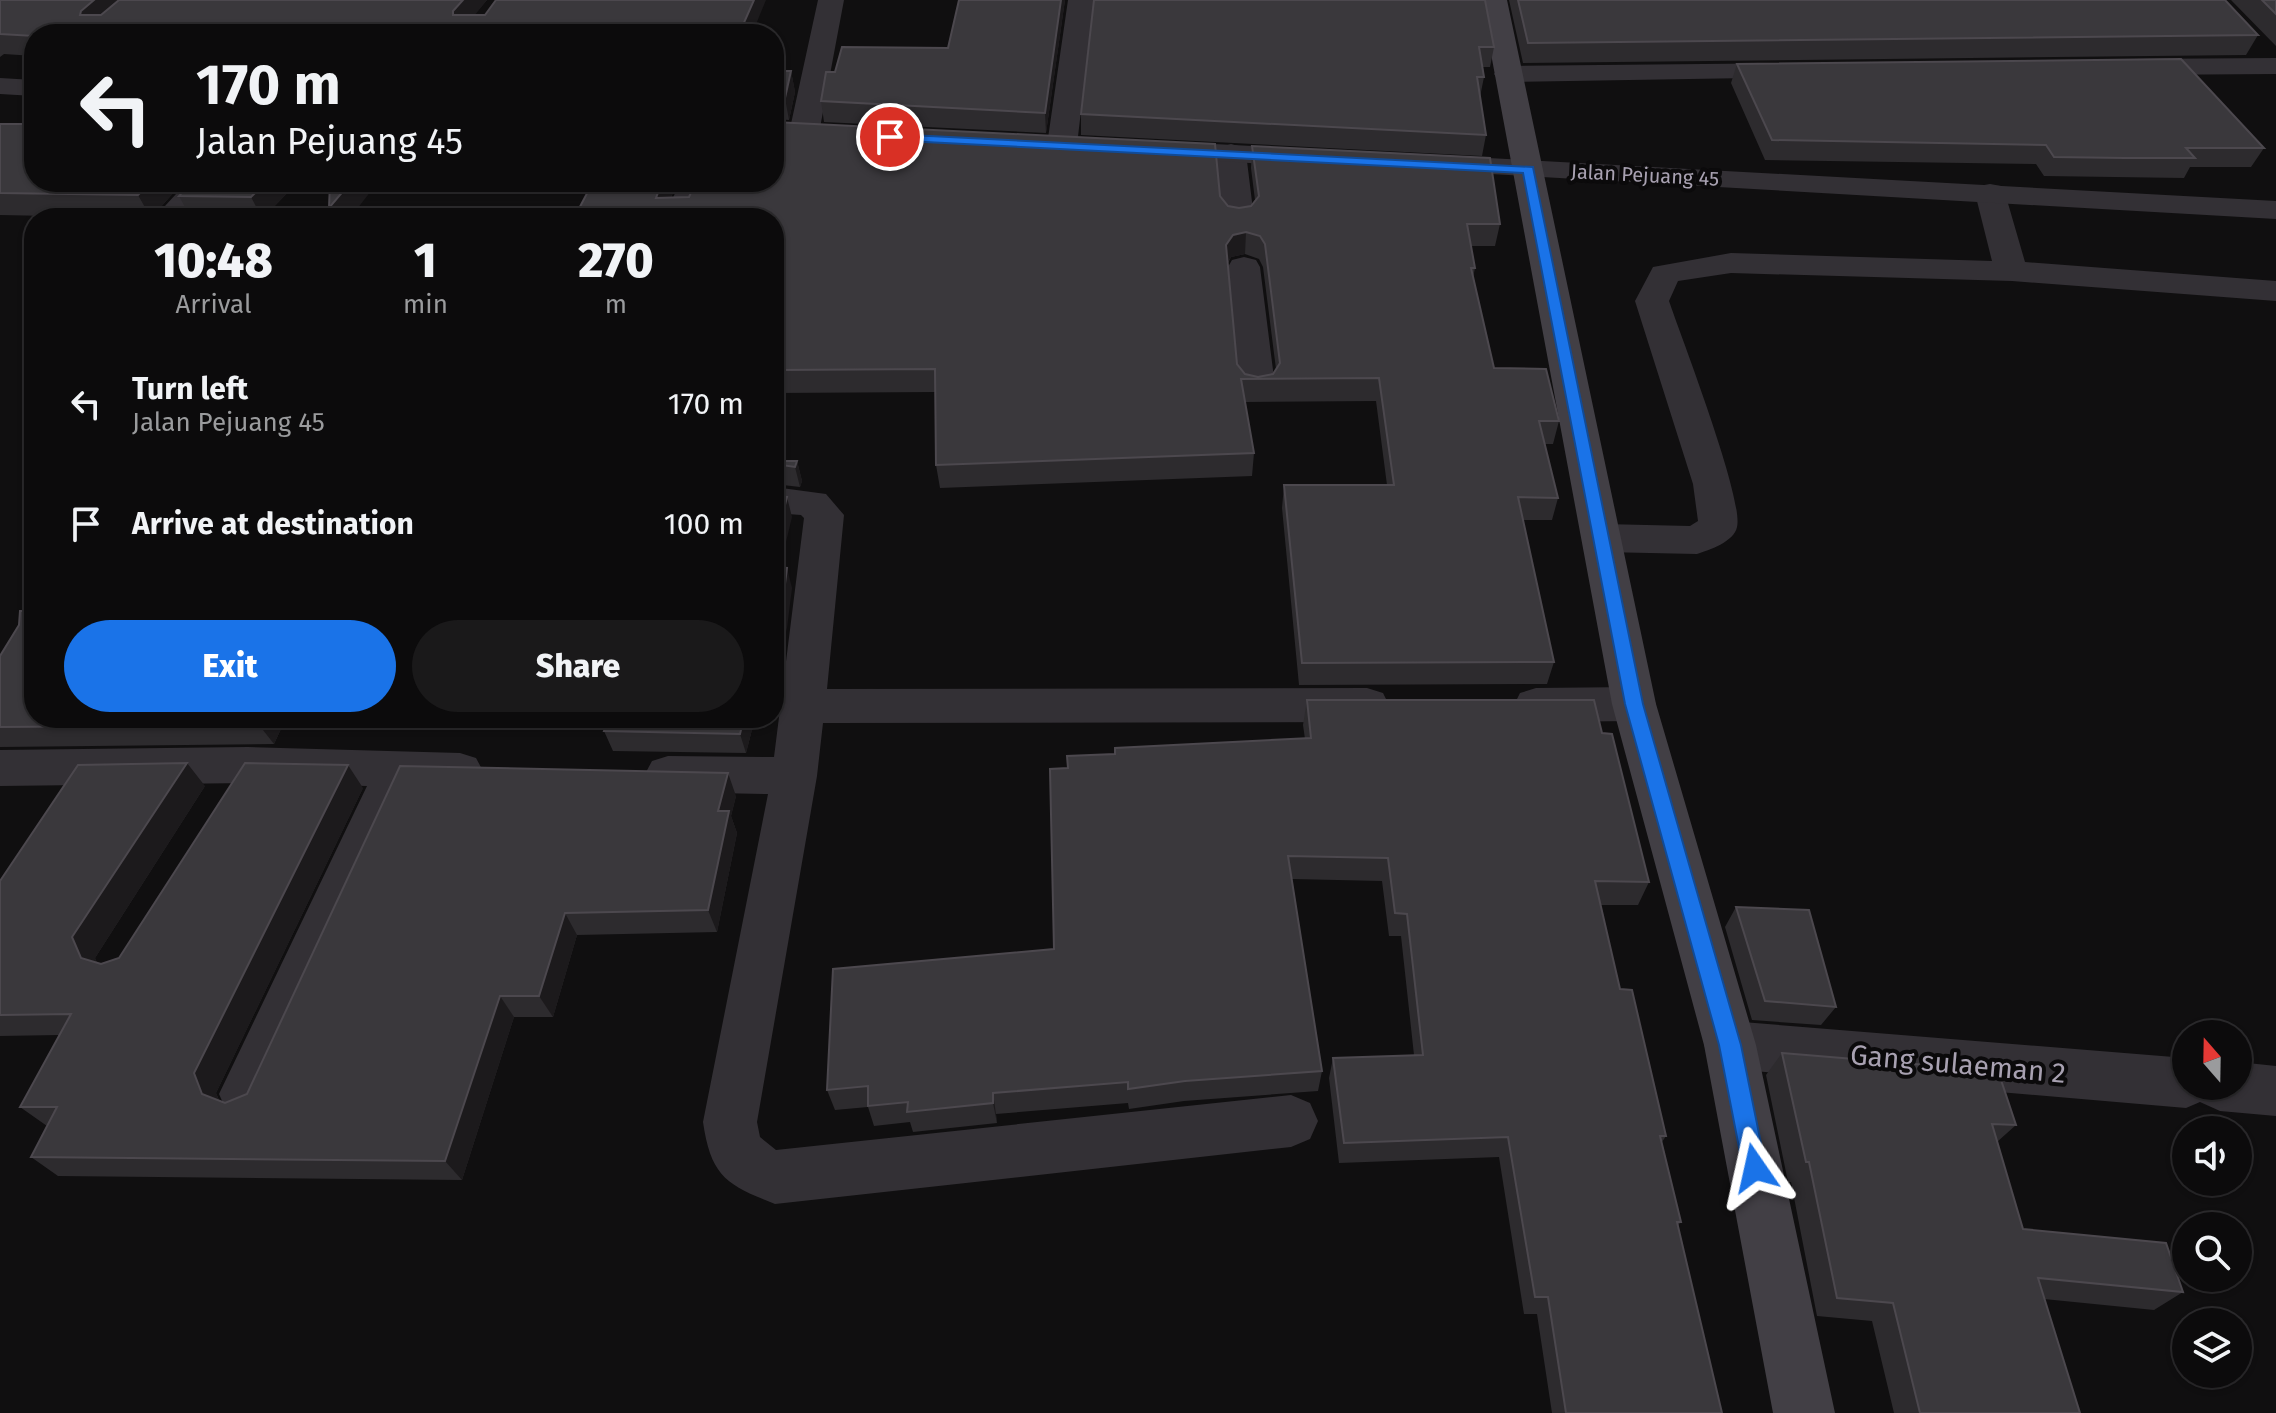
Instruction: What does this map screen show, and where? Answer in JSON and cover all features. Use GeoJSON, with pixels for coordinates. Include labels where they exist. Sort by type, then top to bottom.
{"type":"FeatureCollection","features":[{"type":"Feature","properties":{"kind":"main road"},"geometry":{"type":"LineString","coordinates":[[1494,0],[1634,704],[1730,1045],[1804,1413]]}},
{"type":"Feature","properties":{"kind":"street"},"geometry":{"type":"LineString","coordinates":[[831,0],[789,132],[834,135]]}},
{"type":"Feature","properties":{"kind":"street"},"geometry":{"type":"LineString","coordinates":[[1062,145],[1081,0]]}},
{"type":"Feature","properties":{"kind":"street"},"geometry":{"type":"LineString","coordinates":[[2103,67],[2276,66],[2255,44]]}},
{"type":"Feature","properties":{"kind":"street"},"geometry":{"type":"LineString","coordinates":[[1508,74],[1821,70]]}},
{"type":"Feature","properties":{"kind":"street"},"geometry":{"type":"LineString","coordinates":[[0,86],[24,87]]}},
{"type":"Feature","properties":{"kind":"street"},"geometry":{"type":"LineString","coordinates":[[1032,144],[1093,147]]}},
{"type":"Feature","properties":{"kind":"street"},"geometry":{"type":"LineString","coordinates":[[1124,148],[1340,159]]}},
{"type":"Feature","properties":{"kind":"street"},"geometry":{"type":"LineString","coordinates":[[1231,153],[1238,218]]}},
{"type":"Feature","properties":{"kind":"street","name":"Jalan Pejuang 45"},"geometry":{"type":"LineString","coordinates":[[1403,163],[2276,210]]}},
{"type":"Feature","properties":{"kind":"street"},"geometry":{"type":"LineString","coordinates":[[179,208],[195,192]]}},
{"type":"Feature","properties":{"kind":"street"},"geometry":{"type":"LineString","coordinates":[[1990,193],[2012,271]]}},
{"type":"Feature","properties":{"kind":"street"},"geometry":{"type":"LineString","coordinates":[[1603,538],[1697,540],[1718,527],[1712,484],[1652,301],[1665,274],[1731,263],[2012,271],[2276,291]]}},
{"type":"Feature","properties":{"kind":"street"},"geometry":{"type":"LineString","coordinates":[[1244,267],[1257,386]]}},
{"type":"Feature","properties":{"kind":"street"},"geometry":{"type":"LineString","coordinates":[[784,501],[812,503],[824,515],[794,776],[730,1122],[733,1147],[748,1166],[775,1177],[1291,1121]]}},
{"type":"Feature","properties":{"kind":"street"},"geometry":{"type":"LineString","coordinates":[[1490,705],[1634,704]]}},
{"type":"Feature","properties":{"kind":"street"},"geometry":{"type":"LineString","coordinates":[[803,706],[1410,705]]}},
{"type":"Feature","properties":{"kind":"street"},"geometry":{"type":"LineString","coordinates":[[223,804],[248,765]]}},
{"type":"Feature","properties":{"kind":"street"},"geometry":{"type":"LineString","coordinates":[[0,768],[248,765],[493,771]]}},
{"type":"Feature","properties":{"kind":"street"},"geometry":{"type":"LineString","coordinates":[[246,1094],[398,770]]}},
{"type":"Feature","properties":{"kind":"street"},"geometry":{"type":"LineString","coordinates":[[635,773],[794,776]]}},
{"type":"Feature","properties":{"kind":"street","name":"Gang sulaeman 2"},"geometry":{"type":"LineString","coordinates":[[1730,1045],[2172,1082]]}},
{"type":"Feature","properties":{"kind":"street"},"geometry":{"type":"LineString","coordinates":[[2252,1089],[2276,1091]]}},
{"type":"Feature","properties":{"kind":"building"},"geometry":{"type":"Polygon","coordinates":[[[0,0],[94,0],[80,15],[101,15],[119,0],[463,0],[453,15],[485,15],[496,0],[754,0],[743,24],[24,24],[24,35],[0,34],[0,0]]]}},
{"type":"Feature","properties":{"kind":"building"},"geometry":{"type":"Polygon","coordinates":[[[959,0],[1061,0],[1045,113],[821,101],[826,72],[835,72],[842,47],[948,48],[959,0]]]}},
{"type":"Feature","properties":{"kind":"building"},"geometry":{"type":"Polygon","coordinates":[[[1094,0],[1485,0],[1494,47],[1479,47],[1484,77],[1477,77],[1486,135],[1081,114],[1094,0]]]}},
{"type":"Feature","properties":{"kind":"building"},"geometry":{"type":"Polygon","coordinates":[[[1518,0],[2225,0],[2258,35],[1528,43],[1518,0]]]}},
{"type":"Feature","properties":{"kind":"building"},"geometry":{"type":"Polygon","coordinates":[[[2262,0],[2276,0],[2276,14],[2262,0]]]}},
{"type":"Feature","properties":{"kind":"building"},"geometry":{"type":"Polygon","coordinates":[[[2181,59],[2264,148],[2186,148],[2195,158],[2054,157],[2046,145],[1772,140],[1737,64],[2181,59]]]}},
{"type":"Feature","properties":{"kind":"building"},"geometry":{"type":"Polygon","coordinates":[[[784,71],[791,71],[785,98],[784,71]]]}},
{"type":"Feature","properties":{"kind":"building"},"geometry":{"type":"Polygon","coordinates":[[[784,122],[1215,144],[1220,196],[1228,206],[1239,208],[1251,206],[1259,196],[1252,146],[1490,158],[1500,224],[1467,224],[1475,268],[1471,268],[1494,368],[1546,369],[1559,421],[1539,421],[1558,498],[1518,497],[1554,662],[1302,663],[1284,485],[1394,485],[1379,378],[1241,379],[1254,453],[936,465],[935,369],[784,370],[784,208],[579,208],[588,192],[658,192],[656,198],[689,197],[691,192],[784,192],[784,122]],[[1246,232],[1233,235],[1226,245],[1237,364],[1245,374],[1258,377],[1273,374],[1280,363],[1265,244],[1260,236],[1246,232]]]}},
{"type":"Feature","properties":{"kind":"building"},"geometry":{"type":"Polygon","coordinates":[[[0,124],[24,124],[24,192],[141,192],[138,195],[0,193],[0,124]]]}},
{"type":"Feature","properties":{"kind":"building"},"geometry":{"type":"Polygon","coordinates":[[[182,192],[256,192],[251,197],[179,196],[182,192]]]}},
{"type":"Feature","properties":{"kind":"building"},"geometry":{"type":"Polygon","coordinates":[[[330,192],[343,192],[329,208],[330,192]]]}},
{"type":"Feature","properties":{"kind":"building"},"geometry":{"type":"Polygon","coordinates":[[[784,461],[797,461],[795,467],[784,465],[784,461]]]}},
{"type":"Feature","properties":{"kind":"building"},"geometry":{"type":"Polygon","coordinates":[[[20,611],[24,611],[24,727],[0,727],[0,656],[19,625],[20,611]]]}},
{"type":"Feature","properties":{"kind":"building"},"geometry":{"type":"Polygon","coordinates":[[[1307,700],[1594,700],[1602,733],[1612,734],[1649,882],[1595,881],[1620,989],[1632,990],[1666,1136],[1660,1136],[1681,1222],[1677,1222],[1722,1413],[1566,1413],[1548,1297],[1535,1297],[1508,1137],[1344,1143],[1333,1058],[1423,1055],[1407,914],[1395,913],[1388,858],[1288,856],[1322,1071],[1185,1081],[1128,1089],[1128,1082],[993,1093],[993,1103],[907,1112],[908,1102],[868,1106],[868,1086],[827,1090],[833,969],[1054,949],[1050,769],[1068,768],[1067,756],[1115,754],[1115,748],[1311,738],[1307,700]]]}},
{"type":"Feature","properties":{"kind":"building"},"geometry":{"type":"Polygon","coordinates":[[[605,728],[742,728],[740,734],[604,731],[605,728]]]}},
{"type":"Feature","properties":{"kind":"building"},"geometry":{"type":"Polygon","coordinates":[[[187,763],[72,937],[81,958],[101,964],[119,958],[245,763],[348,765],[194,1073],[202,1094],[225,1103],[247,1094],[400,766],[728,773],[718,811],[729,811],[708,910],[565,913],[539,996],[500,996],[445,1161],[31,1157],[57,1107],[20,1107],[71,1014],[0,1015],[0,881],[78,765],[187,763]]]}},
{"type":"Feature","properties":{"kind":"building"},"geometry":{"type":"Polygon","coordinates":[[[1736,907],[1809,910],[1836,1007],[1765,1001],[1736,907]]]}},
{"type":"Feature","properties":{"kind":"building"},"geometry":{"type":"Polygon","coordinates":[[[1782,1053],[1998,1071],[2016,1125],[1992,1124],[2023,1229],[2166,1243],[2172,1260],[2172,1291],[2038,1278],[2080,1413],[1920,1413],[1893,1303],[1837,1298],[1809,1162],[1806,1162],[1782,1053]]]}},
{"type":"Feature","properties":{"kind":"route"},"geometry":{"type":"LineString","coordinates":[[890,137],[1528,169],[1634,704],[1730,1045],[1755,1168]]}}]}
